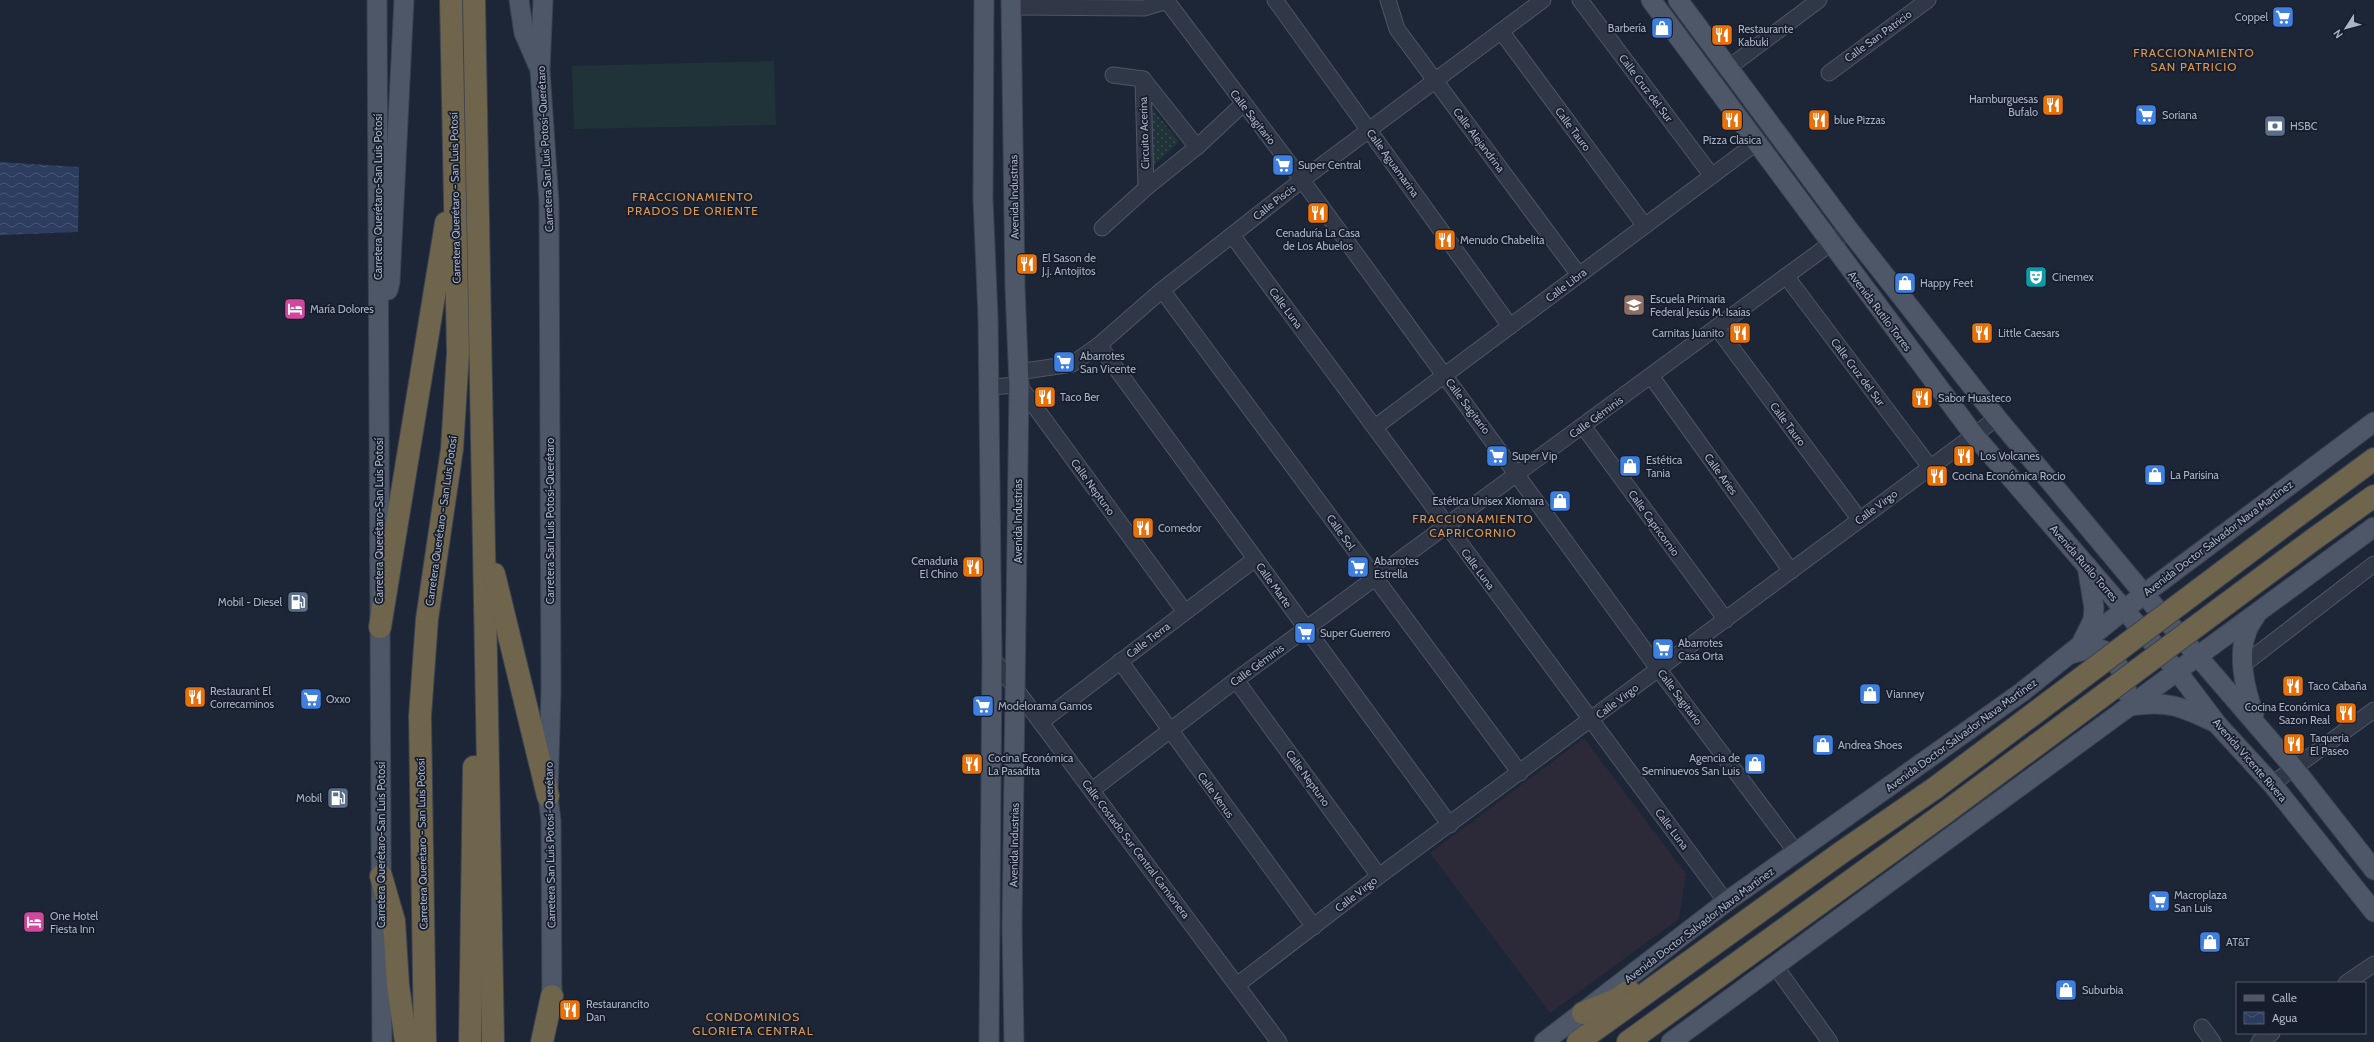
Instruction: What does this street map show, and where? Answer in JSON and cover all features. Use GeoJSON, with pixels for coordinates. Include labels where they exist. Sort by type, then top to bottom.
{"type":"FeatureCollection","features":[{"type":"Feature","properties":{"kind":"highway","name":"Carretera Querétaro - San Luis Potosí"},"geometry":{"type":"LineString","coordinates":[[474,0],[493,1042]]}},
{"type":"Feature","properties":{"kind":"highway","name":"Carretera Querétaro - San Luis Potosí"},"geometry":{"type":"LineString","coordinates":[[424,1042],[420,716],[427,619],[453,442],[458,353],[451,1]]}},
{"type":"Feature","properties":{"kind":"highway"},"geometry":{"type":"LineString","coordinates":[[380,627],[455,168]]}},
{"type":"Feature","properties":{"kind":"highway","name":"Avenida Doctor Salvador Nava Martínez"},"geometry":{"type":"LineString","coordinates":[[1578,1042],[1842,852],[1935,788],[2374,459]]}},
{"type":"Feature","properties":{"kind":"highway"},"geometry":{"type":"LineString","coordinates":[[1628,1042],[1946,812],[2374,496]]}},
{"type":"Feature","properties":{"kind":"highway"},"geometry":{"type":"LineString","coordinates":[[483,529],[548,796]]}},
{"type":"Feature","properties":{"kind":"highway"},"geometry":{"type":"LineString","coordinates":[[470,1042],[474,757],[487,720]]}},
{"type":"Feature","properties":{"kind":"highway"},"geometry":{"type":"LineString","coordinates":[[1583,1013],[1616,1000],[1740,910],[1842,852]]}},
{"type":"Feature","properties":{"kind":"highway"},"geometry":{"type":"LineString","coordinates":[[381,876],[394,920],[398,985],[406,1042]]}},
{"type":"Feature","properties":{"kind":"highway"},"geometry":{"type":"LineString","coordinates":[[542,1042],[552,996]]}},
{"type":"Feature","properties":{"kind":"main road","name":"Carretera Querétaro-San Luis Potosí"},"geometry":{"type":"LineString","coordinates":[[377,0],[382,1042]]}},
{"type":"Feature","properties":{"kind":"main road"},"geometry":{"type":"LineString","coordinates":[[378,315],[390,282],[404,0]]}},
{"type":"Feature","properties":{"kind":"main road"},"geometry":{"type":"LineString","coordinates":[[520,0],[524,33],[540,70]]}},
{"type":"Feature","properties":{"kind":"main road","name":"Carretera San Luis Potosí-Querétaro"},"geometry":{"type":"LineString","coordinates":[[543,0],[540,70],[549,202],[551,690],[548,796],[551,821],[553,1042]]}},
{"type":"Feature","properties":{"kind":"main road"},"geometry":{"type":"LineString","coordinates":[[984,0],[983,199],[989,387],[992,620],[989,1042]]}},
{"type":"Feature","properties":{"kind":"main road","name":"Avenida Rutilo Torres"},"geometry":{"type":"LineString","coordinates":[[1651,0],[1830,244],[1974,435],[2125,610]]}},
{"type":"Feature","properties":{"kind":"main road"},"geometry":{"type":"LineString","coordinates":[[1678,0],[1849,230],[1997,418],[2144,594],[2258,724],[2374,870]]}},
{"type":"Feature","properties":{"kind":"main road","name":"Avenida Industrias"},"geometry":{"type":"LineString","coordinates":[[1011,4],[1015,288],[1018,379],[1017,622],[1012,926],[1014,1042]]}},
{"type":"Feature","properties":{"kind":"main road","name":"Avenida Doctor Salvador Nava Martínez"},"geometry":{"type":"LineString","coordinates":[[1544,1042],[1726,902],[2022,692],[2144,594],[2374,422]]}},
{"type":"Feature","properties":{"kind":"main road"},"geometry":{"type":"LineString","coordinates":[[1671,1042],[2374,527]]}},
{"type":"Feature","properties":{"kind":"main road"},"geometry":{"type":"LineString","coordinates":[[2074,650],[2093,620],[2094,608],[2087,566]]}},
{"type":"Feature","properties":{"kind":"main road","name":"Avenida Vicente Rivera"},"geometry":{"type":"LineString","coordinates":[[2125,610],[2177,671],[2217,724],[2272,784],[2374,912]]}},
{"type":"Feature","properties":{"kind":"main road"},"geometry":{"type":"LineString","coordinates":[[2258,612],[2246,631],[2243,665],[2246,692],[2258,724]]}},
{"type":"Feature","properties":{"kind":"main road"},"geometry":{"type":"LineString","coordinates":[[992,620],[1017,622]]}},
{"type":"Feature","properties":{"kind":"main road"},"geometry":{"type":"LineString","coordinates":[[2074,650],[2103,650],[2113,659],[2124,675],[2127,693],[2126,709]]}},
{"type":"Feature","properties":{"kind":"main road"},"geometry":{"type":"LineString","coordinates":[[2126,709],[2159,702],[2177,706],[2217,724]]}},
{"type":"Feature","properties":{"kind":"main road"},"geometry":{"type":"LineString","coordinates":[[989,939],[1004,952],[1009,988],[1013,998]]}},
{"type":"Feature","properties":{"kind":"street"},"geometry":{"type":"LineString","coordinates":[[1011,4],[1144,8],[1166,0]]}},
{"type":"Feature","properties":{"kind":"street","name":"Calle Sagitario"},"geometry":{"type":"LineString","coordinates":[[1166,0],[1243,104],[1302,180],[1518,474],[1659,670],[1796,852]]}},
{"type":"Feature","properties":{"kind":"street","name":"Calle Aguamarina"},"geometry":{"type":"LineString","coordinates":[[1275,0],[1510,326]]}},
{"type":"Feature","properties":{"kind":"street","name":"Calle Alejandrina"},"geometry":{"type":"LineString","coordinates":[[1388,0],[1397,28],[1579,275]]}},
{"type":"Feature","properties":{"kind":"street","name":"Calle Piscis"},"geometry":{"type":"LineString","coordinates":[[1018,379],[1072,364],[1099,345],[1162,290],[1302,180],[1368,129],[1543,0]]}},
{"type":"Feature","properties":{"kind":"street","name":"Calle Cruz del Sur"},"geometry":{"type":"LineString","coordinates":[[1580,0],[1712,176]]}},
{"type":"Feature","properties":{"kind":"street","name":"Calle San Patricio"},"geometry":{"type":"LineString","coordinates":[[1828,73],[1928,0]]}},
{"type":"Feature","properties":{"kind":"street"},"geometry":{"type":"LineString","coordinates":[[1728,68],[1811,2]]}},
{"type":"Feature","properties":{"kind":"street","name":"Calle Tauro"},"geometry":{"type":"LineString","coordinates":[[1501,31],[1645,226]]}},
{"type":"Feature","properties":{"kind":"street"},"geometry":{"type":"LineString","coordinates":[[1113,75],[1143,79]]}},
{"type":"Feature","properties":{"kind":"street","name":"Circuito Acerina"},"geometry":{"type":"LineString","coordinates":[[1143,79],[1197,147]]}},
{"type":"Feature","properties":{"kind":"street","name":"Circuito Acerina"},"geometry":{"type":"LineString","coordinates":[[1143,79],[1146,188]]}},
{"type":"Feature","properties":{"kind":"street","name":"Circuito Acerina"},"geometry":{"type":"LineString","coordinates":[[1102,228],[1146,188],[1197,147],[1243,104]]}},
{"type":"Feature","properties":{"kind":"street","name":"Calle Libra"},"geometry":{"type":"LineString","coordinates":[[1375,427],[1756,143]]}},
{"type":"Feature","properties":{"kind":"street","name":"Calle Géminis"},"geometry":{"type":"LineString","coordinates":[[1092,790],[1236,680],[1307,630],[1849,230]]}},
{"type":"Feature","properties":{"kind":"street","name":"Calle Luna"},"geometry":{"type":"LineString","coordinates":[[1232,235],[1375,427],[1446,527],[1726,902]]}},
{"type":"Feature","properties":{"kind":"street","name":"Calle Cruz del Sur"},"geometry":{"type":"LineString","coordinates":[[1786,276],[1930,467]]}},
{"type":"Feature","properties":{"kind":"street","name":"Calle Sol"},"geometry":{"type":"LineString","coordinates":[[1162,290],[1520,773]]}},
{"type":"Feature","properties":{"kind":"street","name":"Calle Tauro"},"geometry":{"type":"LineString","coordinates":[[1717,328],[1860,520]]}},
{"type":"Feature","properties":{"kind":"street","name":"Calle Marte"},"geometry":{"type":"LineString","coordinates":[[1099,345],[1450,825]]}},
{"type":"Feature","properties":{"kind":"street","name":"Calle Aries"},"geometry":{"type":"LineString","coordinates":[[1650,376],[1791,571]]}},
{"type":"Feature","properties":{"kind":"street"},"geometry":{"type":"LineString","coordinates":[[989,387],[1018,379]]}},
{"type":"Feature","properties":{"kind":"street","name":"Calle Neptuno"},"geometry":{"type":"LineString","coordinates":[[1018,379],[1185,612]]}},
{"type":"Feature","properties":{"kind":"street","name":"Calle Virgo"},"geometry":{"type":"LineString","coordinates":[[1237,985],[1379,876],[1450,825],[1997,418]]}},
{"type":"Feature","properties":{"kind":"street","name":"Calle Capricornio"},"geometry":{"type":"LineString","coordinates":[[1583,426],[1726,620]]}},
{"type":"Feature","properties":{"kind":"street","name":"Calle Tierra"},"geometry":{"type":"LineString","coordinates":[[1042,722],[1255,559]]}},
{"type":"Feature","properties":{"kind":"street"},"geometry":{"type":"LineString","coordinates":[[2243,665],[2374,564]]}},
{"type":"Feature","properties":{"kind":"street","name":"Calle Costado Sur Central Camionera"},"geometry":{"type":"LineString","coordinates":[[992,657],[1042,722],[1279,1042]]}},
{"type":"Feature","properties":{"kind":"street","name":"Calle Venus"},"geometry":{"type":"LineString","coordinates":[[1120,661],[1169,731],[1314,927]]}},
{"type":"Feature","properties":{"kind":"street","name":"Calle Neptuno"},"geometry":{"type":"LineString","coordinates":[[1236,680],[1379,876]]}},
{"type":"Feature","properties":{"kind":"street"},"geometry":{"type":"LineString","coordinates":[[2272,784],[2374,710]]}},
{"type":"Feature","properties":{"kind":"street"},"geometry":{"type":"LineString","coordinates":[[2347,982],[2374,964]]}},
{"type":"Feature","properties":{"kind":"street"},"geometry":{"type":"LineString","coordinates":[[1775,966],[1830,1042]]}},
{"type":"Feature","properties":{"kind":"street"},"geometry":{"type":"LineString","coordinates":[[2202,1027],[2213,1042]]}},
{"type":"Feature","properties":{"kind":"street"},"geometry":{"type":"LineString","coordinates":[[2259,1042],[2271,1034]]}},
{"type":"Feature","properties":{"kind":"shaded area"},"geometry":{"type":"Polygon","coordinates":[[[1584,738],[1686,874],[1679,919],[1550,1013],[1430,853],[1584,738]]]}},
{"type":"Feature","properties":{"kind":"green space"},"geometry":{"type":"Polygon","coordinates":[[[774,61],[776,125],[574,129],[572,66],[774,61]]]}},
{"type":"Feature","properties":{"kind":"green space"},"geometry":{"type":"Polygon","coordinates":[[[1150,105],[1179,142],[1153,166],[1150,105]]]}},
{"type":"Feature","properties":{"kind":"water"},"geometry":{"type":"Polygon","coordinates":[[[0,162],[79,167],[78,232],[0,235],[0,162]]]}},
{"type":"Feature","properties":{"kind":"place","name":"Coppel"},"geometry":{"type":"Point","coordinates":[2283,17]}},
{"type":"Feature","properties":{"kind":"place","name":"Barbería"},"geometry":{"type":"Point","coordinates":[1662,28]}},
{"type":"Feature","properties":{"kind":"place","name":"Restaurante Kabuki"},"geometry":{"type":"Point","coordinates":[1722,35]}},
{"type":"Feature","properties":{"kind":"place","name":"Hamburguesas Bufalo"},"geometry":{"type":"Point","coordinates":[2053,105]}},
{"type":"Feature","properties":{"kind":"place","name":"Soriana"},"geometry":{"type":"Point","coordinates":[2146,115]}},
{"type":"Feature","properties":{"kind":"place","name":"Pizza Clasica"},"geometry":{"type":"Point","coordinates":[1732,120]}},
{"type":"Feature","properties":{"kind":"place","name":"blue Pizzas"},"geometry":{"type":"Point","coordinates":[1819,120]}},
{"type":"Feature","properties":{"kind":"place","name":"HSBC"},"geometry":{"type":"Point","coordinates":[2275,126]}},
{"type":"Feature","properties":{"kind":"place","name":"Super Central"},"geometry":{"type":"Point","coordinates":[1283,165]}},
{"type":"Feature","properties":{"kind":"place","name":"Cenaduría La Casa de Los Abuelos"},"geometry":{"type":"Point","coordinates":[1318,213]}},
{"type":"Feature","properties":{"kind":"place","name":"Menudo Chabelita"},"geometry":{"type":"Point","coordinates":[1445,240]}},
{"type":"Feature","properties":{"kind":"place","name":"El Sason de J.j. Antojitos"},"geometry":{"type":"Point","coordinates":[1027,264]}},
{"type":"Feature","properties":{"kind":"place","name":"Cinemex"},"geometry":{"type":"Point","coordinates":[2036,277]}},
{"type":"Feature","properties":{"kind":"place","name":"Happy Feet"},"geometry":{"type":"Point","coordinates":[1905,283]}},
{"type":"Feature","properties":{"kind":"place","name":"Escuela Primaria Federal Jesús M. Isaías"},"geometry":{"type":"Point","coordinates":[1634,305]}},
{"type":"Feature","properties":{"kind":"place","name":"María Dolores"},"geometry":{"type":"Point","coordinates":[295,309]}},
{"type":"Feature","properties":{"kind":"place","name":"Carnitas Juanito"},"geometry":{"type":"Point","coordinates":[1740,333]}},
{"type":"Feature","properties":{"kind":"place","name":"Little Caesars"},"geometry":{"type":"Point","coordinates":[1982,333]}},
{"type":"Feature","properties":{"kind":"place","name":"Abarrotes San Vicente"},"geometry":{"type":"Point","coordinates":[1064,362]}},
{"type":"Feature","properties":{"kind":"place","name":"Taco Ber"},"geometry":{"type":"Point","coordinates":[1045,397]}},
{"type":"Feature","properties":{"kind":"place","name":"Sabor Huasteco"},"geometry":{"type":"Point","coordinates":[1922,398]}},
{"type":"Feature","properties":{"kind":"place","name":"Super Vip"},"geometry":{"type":"Point","coordinates":[1497,456]}},
{"type":"Feature","properties":{"kind":"place","name":"Los Volcanes"},"geometry":{"type":"Point","coordinates":[1964,456]}},
{"type":"Feature","properties":{"kind":"place","name":"Estética Tania"},"geometry":{"type":"Point","coordinates":[1630,466]}},
{"type":"Feature","properties":{"kind":"place","name":"La Parisina"},"geometry":{"type":"Point","coordinates":[2155,475]}},
{"type":"Feature","properties":{"kind":"place","name":"Cocina Económica Rocio"},"geometry":{"type":"Point","coordinates":[1937,476]}},
{"type":"Feature","properties":{"kind":"place","name":"Estética Unisex Xiomara"},"geometry":{"type":"Point","coordinates":[1560,501]}},
{"type":"Feature","properties":{"kind":"place","name":"Comedor"},"geometry":{"type":"Point","coordinates":[1143,528]}},
{"type":"Feature","properties":{"kind":"place","name":"Cenaduria El Chino"},"geometry":{"type":"Point","coordinates":[973,567]}},
{"type":"Feature","properties":{"kind":"place","name":"Abarrotes Estrella"},"geometry":{"type":"Point","coordinates":[1358,567]}},
{"type":"Feature","properties":{"kind":"place","name":"Mobil - Diesel"},"geometry":{"type":"Point","coordinates":[298,602]}},
{"type":"Feature","properties":{"kind":"place","name":"Super Guerrero"},"geometry":{"type":"Point","coordinates":[1305,633]}},
{"type":"Feature","properties":{"kind":"place","name":"Abarrotes Casa Orta"},"geometry":{"type":"Point","coordinates":[1663,649]}},
{"type":"Feature","properties":{"kind":"place","name":"Taco Cabaña"},"geometry":{"type":"Point","coordinates":[2293,686]}},
{"type":"Feature","properties":{"kind":"place","name":"Vianney"},"geometry":{"type":"Point","coordinates":[1870,694]}},
{"type":"Feature","properties":{"kind":"place","name":"Restaurant El Correcaminos"},"geometry":{"type":"Point","coordinates":[195,697]}},
{"type":"Feature","properties":{"kind":"place","name":"Oxxo"},"geometry":{"type":"Point","coordinates":[311,699]}},
{"type":"Feature","properties":{"kind":"place","name":"Modelorama Gamos"},"geometry":{"type":"Point","coordinates":[983,706]}},
{"type":"Feature","properties":{"kind":"place","name":"Cocina Económica Sazon Real"},"geometry":{"type":"Point","coordinates":[2346,713]}},
{"type":"Feature","properties":{"kind":"place","name":"Taqueria El Paseo"},"geometry":{"type":"Point","coordinates":[2294,744]}},
{"type":"Feature","properties":{"kind":"place","name":"Andrea Shoes"},"geometry":{"type":"Point","coordinates":[1823,745]}},
{"type":"Feature","properties":{"kind":"place","name":"Cocina Económica La Pasadita"},"geometry":{"type":"Point","coordinates":[972,764]}},
{"type":"Feature","properties":{"kind":"place","name":"Agencia de Seminuevos San Luis"},"geometry":{"type":"Point","coordinates":[1755,764]}},
{"type":"Feature","properties":{"kind":"place","name":"Mobil"},"geometry":{"type":"Point","coordinates":[338,798]}},
{"type":"Feature","properties":{"kind":"place","name":"Macroplaza San Luis"},"geometry":{"type":"Point","coordinates":[2159,901]}},
{"type":"Feature","properties":{"kind":"place","name":"One Hotel Fiesta Inn"},"geometry":{"type":"Point","coordinates":[34,922]}},
{"type":"Feature","properties":{"kind":"place","name":"AT&T"},"geometry":{"type":"Point","coordinates":[2210,942]}},
{"type":"Feature","properties":{"kind":"place","name":"Suburbia"},"geometry":{"type":"Point","coordinates":[2066,990]}},
{"type":"Feature","properties":{"kind":"place","name":"Restaurancito Dan"},"geometry":{"type":"Point","coordinates":[570,1010]}},
{"type":"Feature","properties":{"kind":"district","name":"FRACCIONAMIENTO SAN PATRICIO"},"geometry":{"type":"Point","coordinates":[2194,59]}},
{"type":"Feature","properties":{"kind":"district","name":"FRACCIONAMIENTO PRADOS DE ORIENTE"},"geometry":{"type":"Point","coordinates":[693,203]}},
{"type":"Feature","properties":{"kind":"district","name":"FRACCIONAMIENTO CAPRICORNIO"},"geometry":{"type":"Point","coordinates":[1473,525]}},
{"type":"Feature","properties":{"kind":"district","name":"CONDOMINIOS GLORIETA CENTRAL"},"geometry":{"type":"Point","coordinates":[753,1023]}}]}
